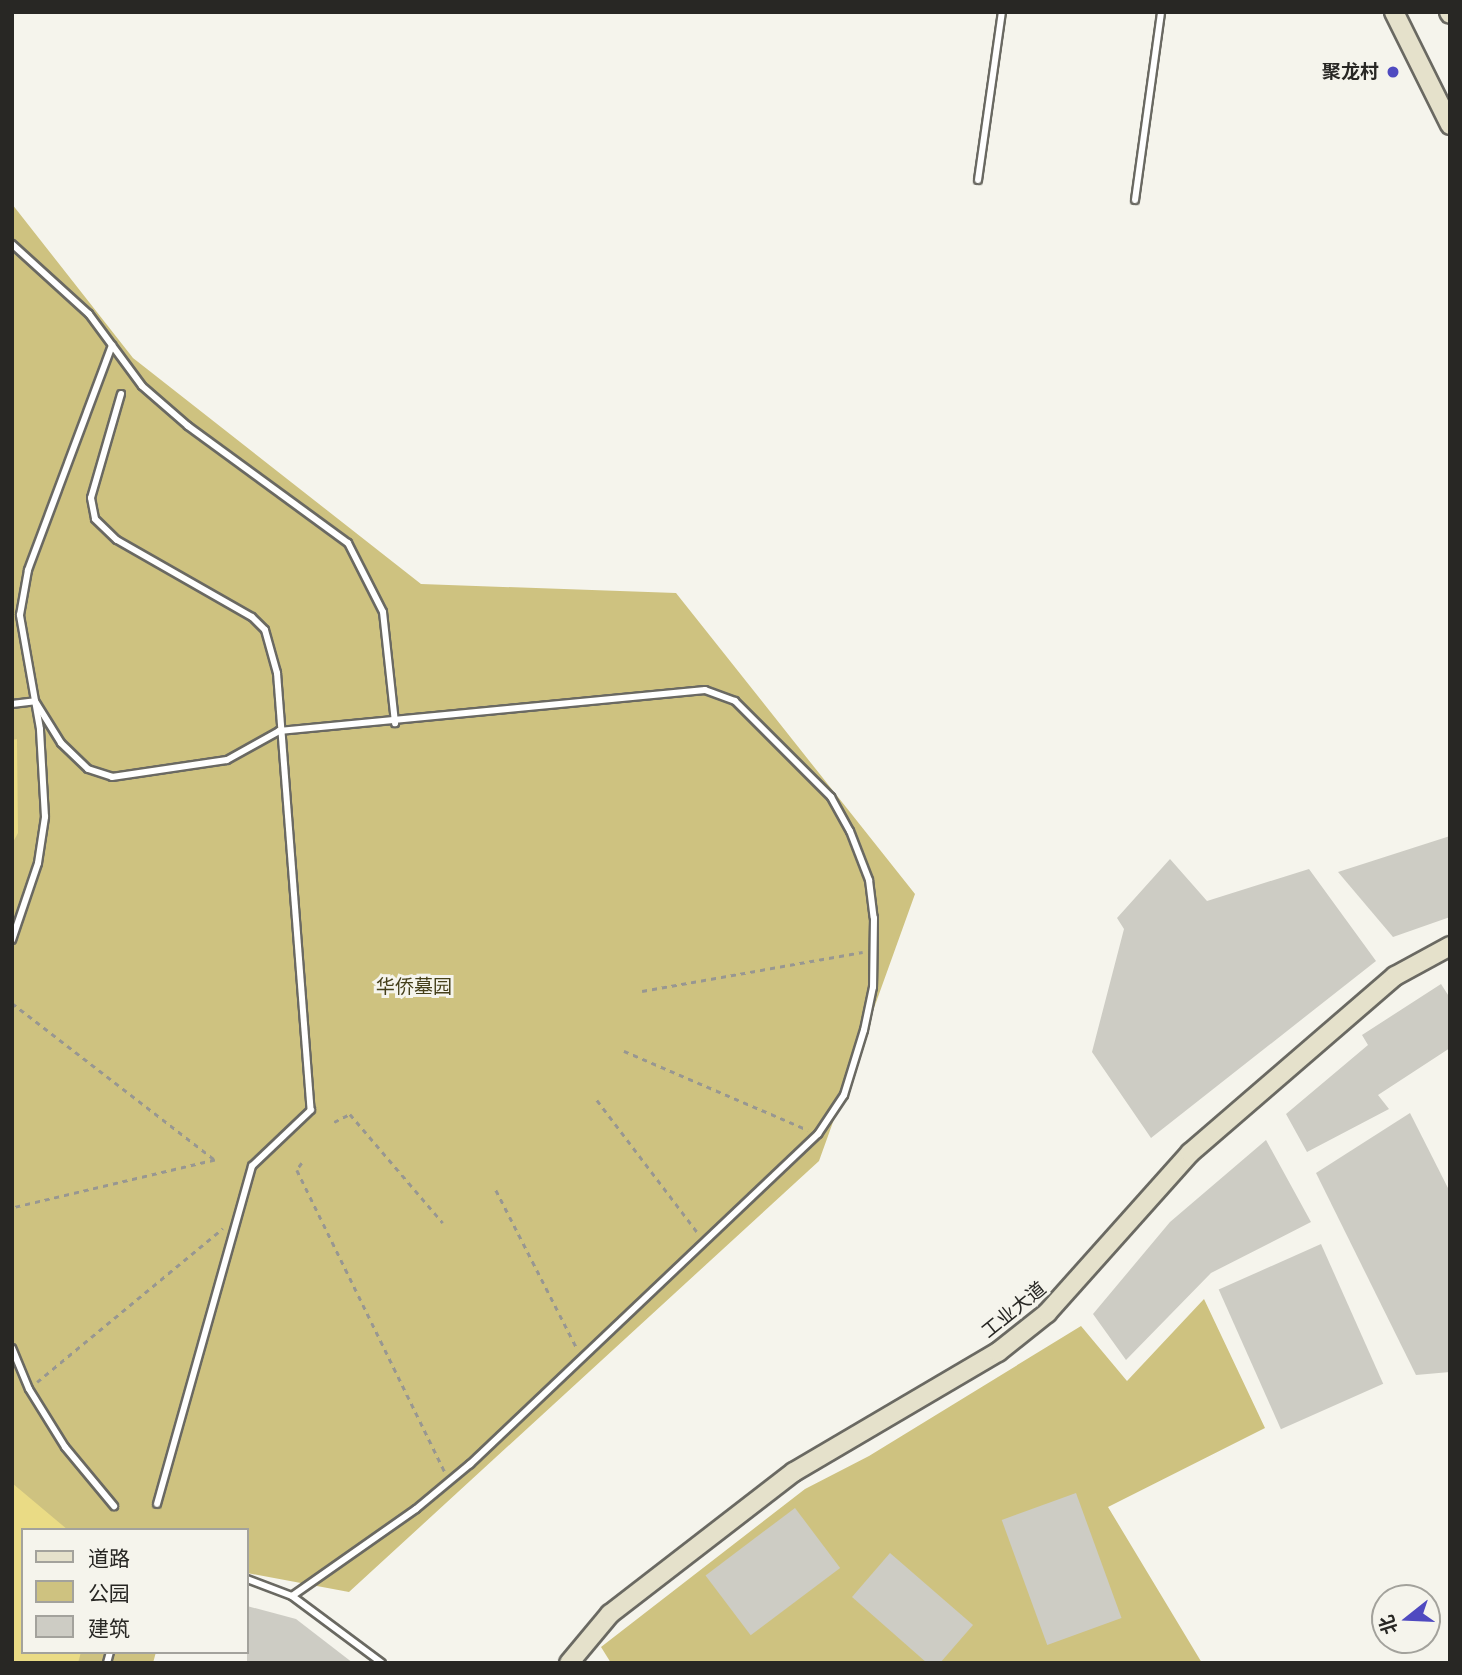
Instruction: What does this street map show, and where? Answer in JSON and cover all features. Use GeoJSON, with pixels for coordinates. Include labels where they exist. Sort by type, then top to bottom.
{"type":"FeatureCollection","features":[{"type":"Feature","properties":{"kind":"street"},"geometry":{"type":"LineString","coordinates":[[1394,12],[1450,125]]}},
{"type":"Feature","properties":{"kind":"street","name":"工业大道"},"geometry":{"type":"LineString","coordinates":[[569,1663],[610,1614],[794,1472],[998,1352],[1047,1313],[1190,1153],[1395,976],[1450,946]]}},
{"type":"Feature","properties":{"kind":"lane"},"geometry":{"type":"LineString","coordinates":[[978,180],[1002,12]]}},
{"type":"Feature","properties":{"kind":"lane"},"geometry":{"type":"LineString","coordinates":[[1135,200],[1161,12]]}},
{"type":"Feature","properties":{"kind":"lane"},"geometry":{"type":"LineString","coordinates":[[12,244],[89,314],[142,386],[188,426],[348,543],[383,612],[395,723]]}},
{"type":"Feature","properties":{"kind":"lane"},"geometry":{"type":"LineString","coordinates":[[12,940],[38,863],[45,817],[35,701],[20,615],[29,570],[112,345]]}},
{"type":"Feature","properties":{"kind":"lane"},"geometry":{"type":"LineString","coordinates":[[121,394],[91,498],[95,519],[117,540],[252,617],[265,631],[277,673],[279,731],[311,1110],[252,1166],[157,1504]]}},
{"type":"Feature","properties":{"kind":"lane"},"geometry":{"type":"LineString","coordinates":[[35,701],[61,743],[88,769],[112,777],[227,760],[279,731],[395,723],[705,690],[735,701],[831,797],[850,831],[869,880],[873,987],[851,1076],[818,1134],[450,1481],[292,1596]]}},
{"type":"Feature","properties":{"kind":"lane"},"geometry":{"type":"LineString","coordinates":[[12,704],[35,701]]}},
{"type":"Feature","properties":{"kind":"lane"},"geometry":{"type":"LineString","coordinates":[[12,1348],[29,1389],[65,1447],[114,1506]]}},
{"type":"Feature","properties":{"kind":"lane"},"geometry":{"type":"LineString","coordinates":[[248,1579],[292,1596],[382,1663]]}},
{"type":"Feature","properties":{"kind":"path"},"geometry":{"type":"LineString","coordinates":[[642,992],[873,950]]}},
{"type":"Feature","properties":{"kind":"path"},"geometry":{"type":"LineString","coordinates":[[12,1003],[215,1160],[12,1208]]}},
{"type":"Feature","properties":{"kind":"path"},"geometry":{"type":"LineString","coordinates":[[624,1051],[818,1134]]}},
{"type":"Feature","properties":{"kind":"path"},"geometry":{"type":"LineString","coordinates":[[597,1100],[704,1241]]}},
{"type":"Feature","properties":{"kind":"path"},"geometry":{"type":"LineString","coordinates":[[334,1122],[350,1114],[443,1223]]}},
{"type":"Feature","properties":{"kind":"path"},"geometry":{"type":"LineString","coordinates":[[302,1163],[297,1170],[450,1481]]}},
{"type":"Feature","properties":{"kind":"path"},"geometry":{"type":"LineString","coordinates":[[496,1189],[582,1357]]}},
{"type":"Feature","properties":{"kind":"path"},"geometry":{"type":"LineString","coordinates":[[29,1389],[238,1216]]}},
{"type":"Feature","properties":{"kind":"green space","name":"华侨墓园"},"geometry":{"type":"Polygon","coordinates":[[[12,204],[133,358],[421,584],[676,593],[915,894],[819,1161],[349,1592],[248,1573],[248,1528],[21,1528],[21,1654],[155,1654],[153,1663],[12,1663],[12,204]]]}},
{"type":"Feature","properties":{"kind":"green space"},"geometry":{"type":"Polygon","coordinates":[[[1204,1299],[1265,1428],[1108,1507],[1202,1663],[611,1663],[601,1647],[805,1489],[869,1456],[1081,1326],[1127,1381],[1204,1299]]]}},
{"type":"Feature","properties":{"kind":"shaded area"},"geometry":{"type":"Polygon","coordinates":[[[17,739],[18,833],[12,844],[12,740],[17,739]]]}},
{"type":"Feature","properties":{"kind":"shaded area"},"geometry":{"type":"Polygon","coordinates":[[[12,1483],[66,1528],[21,1528],[21,1654],[80,1654],[78,1663],[12,1663],[12,1483]]]}},
{"type":"Feature","properties":{"kind":"building"},"geometry":{"type":"Polygon","coordinates":[[[1450,836],[1450,917],[1393,937],[1338,872],[1450,836]]]}},
{"type":"Feature","properties":{"kind":"building"},"geometry":{"type":"Polygon","coordinates":[[[1170,859],[1207,901],[1309,869],[1376,961],[1151,1138],[1092,1052],[1124,929],[1117,918],[1170,859]]]}},
{"type":"Feature","properties":{"kind":"building"},"geometry":{"type":"Polygon","coordinates":[[[1441,984],[1450,998],[1450,1048],[1378,1095],[1389,1109],[1307,1152],[1286,1114],[1368,1045],[1362,1035],[1441,984]]]}},
{"type":"Feature","properties":{"kind":"building"},"geometry":{"type":"Polygon","coordinates":[[[1410,1113],[1450,1192],[1450,1372],[1416,1375],[1316,1173],[1410,1113]]]}},
{"type":"Feature","properties":{"kind":"building"},"geometry":{"type":"Polygon","coordinates":[[[1266,1140],[1311,1222],[1211,1273],[1126,1360],[1093,1314],[1170,1222],[1266,1140]]]}},
{"type":"Feature","properties":{"kind":"building"},"geometry":{"type":"Polygon","coordinates":[[[1321,1244],[1383,1384],[1281,1429],[1219,1290],[1321,1244]]]}},
{"type":"Feature","properties":{"kind":"building"},"geometry":{"type":"Polygon","coordinates":[[[1076,1493],[1121,1618],[1047,1645],[1002,1520],[1076,1493]]]}},
{"type":"Feature","properties":{"kind":"building"},"geometry":{"type":"Polygon","coordinates":[[[795,1508],[840,1568],[751,1635],[706,1575],[795,1508]]]}},
{"type":"Feature","properties":{"kind":"building"},"geometry":{"type":"Polygon","coordinates":[[[890,1553],[973,1625],[940,1663],[927,1663],[852,1597],[890,1553]]]}},
{"type":"Feature","properties":{"kind":"building"},"geometry":{"type":"Polygon","coordinates":[[[248,1606],[296,1619],[353,1663],[247,1663],[248,1606]]]}},
{"type":"Feature","properties":{"kind":"place","name":"聚龙村"},"geometry":{"type":"Point","coordinates":[1393,72]}}]}
